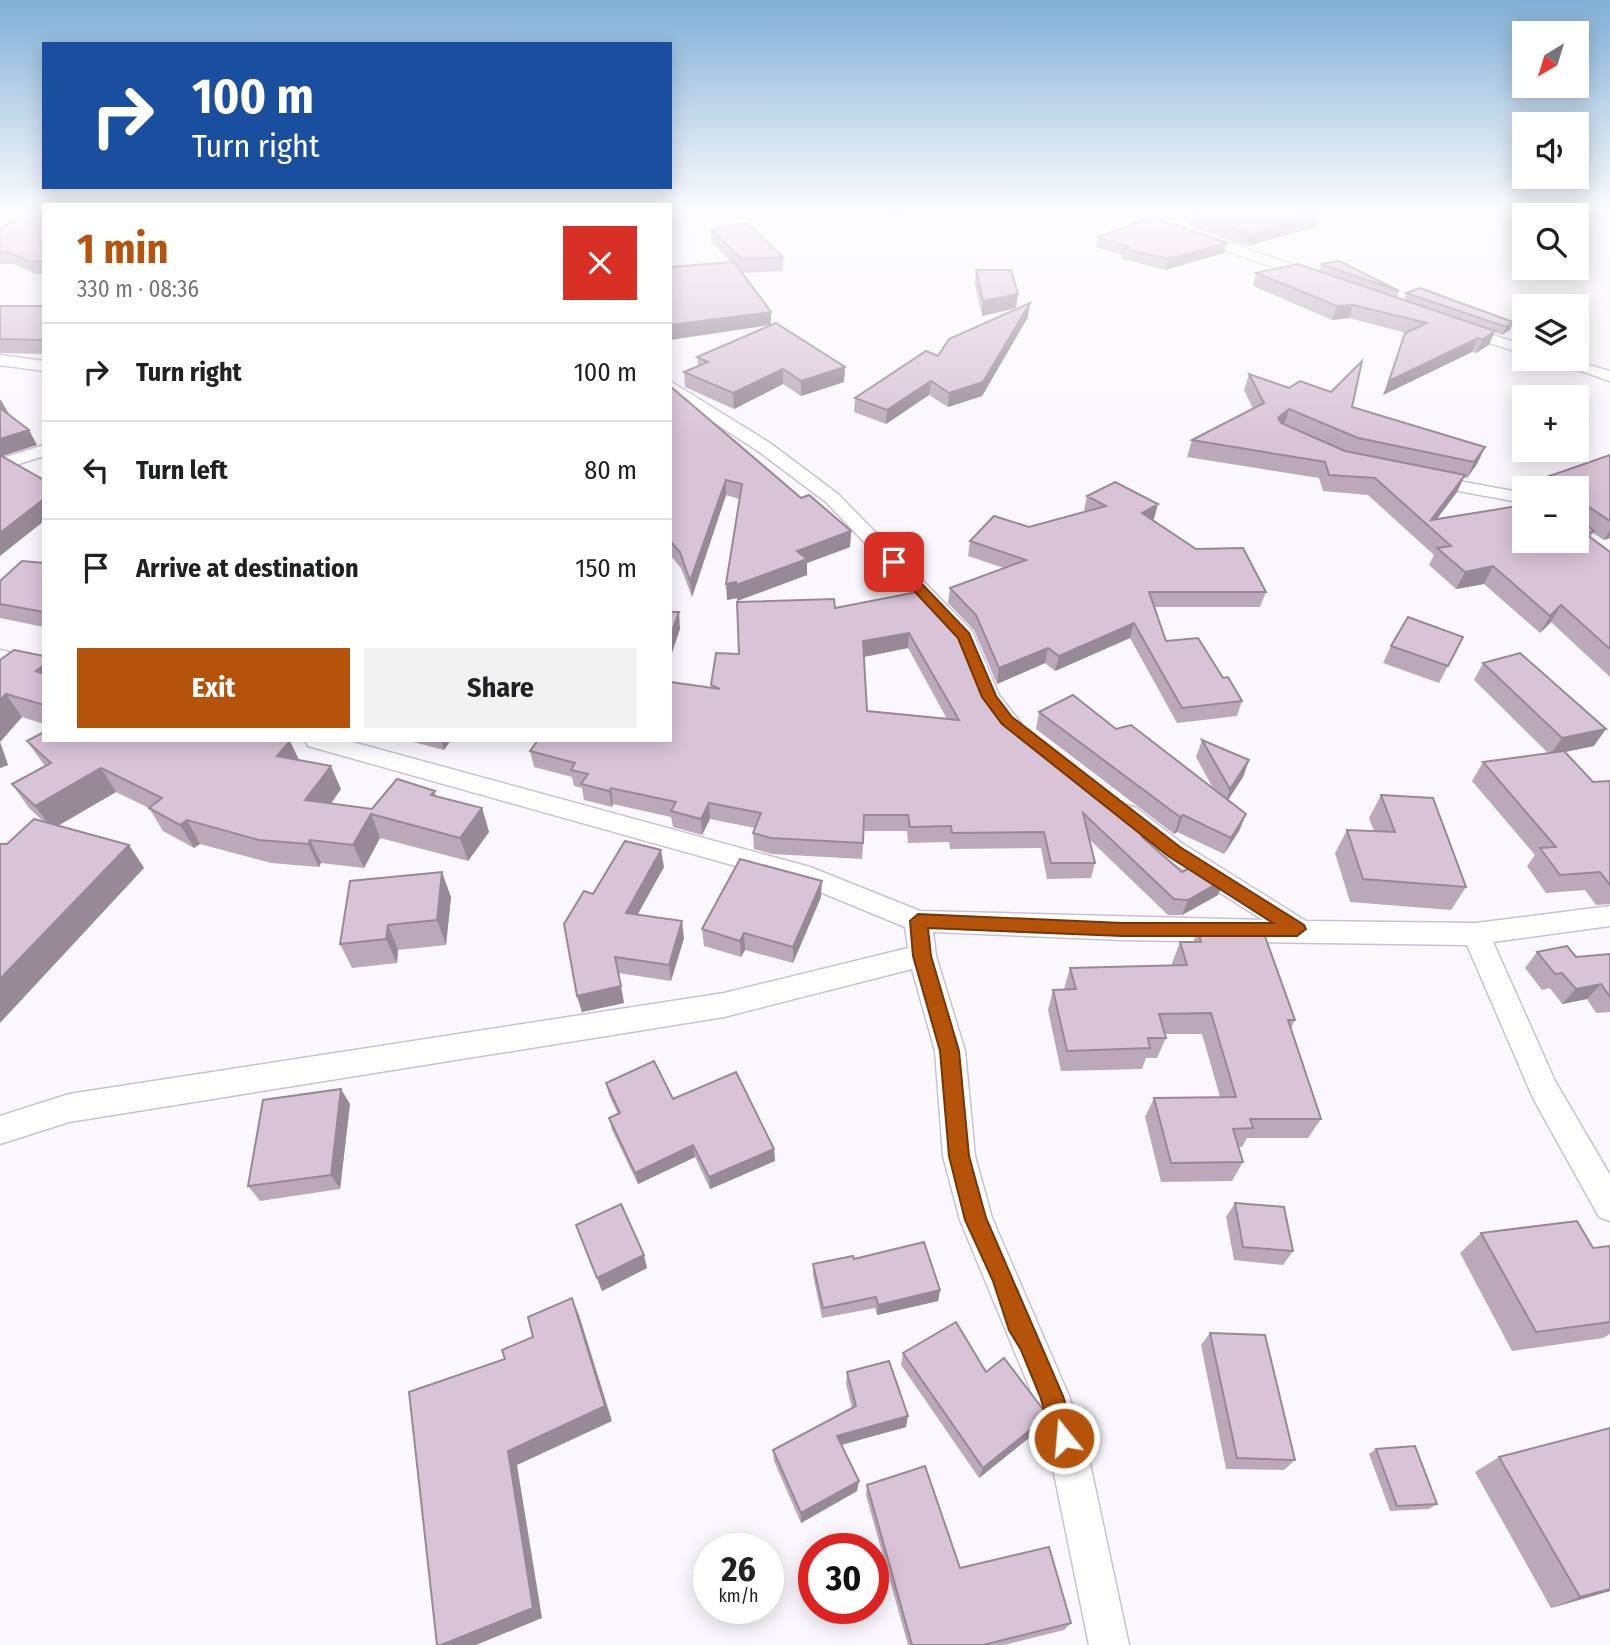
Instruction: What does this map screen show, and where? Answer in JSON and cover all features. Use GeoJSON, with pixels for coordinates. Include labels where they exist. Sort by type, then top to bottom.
{"type":"FeatureCollection","features":[{"type":"Feature","properties":{"kind":"street"},"geometry":{"type":"LineString","coordinates":[[1449,325],[1512,346]]}},
{"type":"Feature","properties":{"kind":"street"},"geometry":{"type":"LineString","coordinates":[[0,360],[42,366]]}},
{"type":"Feature","properties":{"kind":"street"},"geometry":{"type":"LineString","coordinates":[[1589,370],[1610,376]]}},
{"type":"Feature","properties":{"kind":"street"},"geometry":{"type":"LineString","coordinates":[[672,387],[764,447],[832,498],[965,636],[996,709],[1028,737]]}},
{"type":"Feature","properties":{"kind":"street"},"geometry":{"type":"LineString","coordinates":[[0,465],[42,451]]}},
{"type":"Feature","properties":{"kind":"street"},"geometry":{"type":"LineString","coordinates":[[1403,475],[1512,496]]}},
{"type":"Feature","properties":{"kind":"street"},"geometry":{"type":"LineString","coordinates":[[0,657],[42,667]]}},
{"type":"Feature","properties":{"kind":"street"},"geometry":{"type":"LineString","coordinates":[[323,742],[810,877],[918,921],[1122,929],[1297,929],[1476,934],[1610,916]]}},
{"type":"Feature","properties":{"kind":"street"},"geometry":{"type":"LineString","coordinates":[[1112,802],[1174,851],[1297,929]]}},
{"type":"Feature","properties":{"kind":"street"},"geometry":{"type":"LineString","coordinates":[[918,921],[922,956],[950,1051],[959,1156],[976,1220],[1003,1279],[1017,1322],[1030,1343],[1051,1396],[1070,1459],[1109,1645]]}},
{"type":"Feature","properties":{"kind":"street"},"geometry":{"type":"LineString","coordinates":[[1476,934],[1544,1089],[1610,1206]]}},
{"type":"Feature","properties":{"kind":"street"},"geometry":{"type":"LineString","coordinates":[[0,1130],[69,1108],[744,1001],[922,956]]}},
{"type":"Feature","properties":{"kind":"building"},"geometry":{"type":"Polygon","coordinates":[[[672,286],[752,286],[771,312],[672,325],[672,286]]]}},
{"type":"Feature","properties":{"kind":"building"},"geometry":{"type":"Polygon","coordinates":[[[980,286],[1016,286],[1018,294],[983,301],[980,286]]]}},
{"type":"Feature","properties":{"kind":"building"},"geometry":{"type":"Polygon","coordinates":[[[1287,286],[1362,286],[1495,331],[1482,340],[1478,338],[1389,381],[1405,333],[1427,323],[1353,305],[1337,306],[1287,286]]]}},
{"type":"Feature","properties":{"kind":"building"},"geometry":{"type":"Polygon","coordinates":[[[1420,288],[1512,323],[1506,327],[1406,293],[1420,288]]]}},
{"type":"Feature","properties":{"kind":"building"},"geometry":{"type":"Polygon","coordinates":[[[1030,303],[983,382],[949,393],[931,381],[887,410],[855,398],[926,351],[938,356],[949,339],[1030,303]]]}},
{"type":"Feature","properties":{"kind":"building"},"geometry":{"type":"Polygon","coordinates":[[[0,306],[42,306],[42,340],[0,339],[0,306]]]}},
{"type":"Feature","properties":{"kind":"building"},"geometry":{"type":"Polygon","coordinates":[[[776,323],[845,367],[801,381],[783,369],[733,393],[684,372],[708,362],[697,357],[776,323]]]}},
{"type":"Feature","properties":{"kind":"building"},"geometry":{"type":"Polygon","coordinates":[[[1362,361],[1352,407],[1485,447],[1474,462],[1358,438],[1289,409],[1278,418],[1281,423],[1345,451],[1465,475],[1431,520],[1512,507],[1512,553],[1589,553],[1589,536],[1610,552],[1610,649],[1561,605],[1550,616],[1493,566],[1465,572],[1437,548],[1451,546],[1375,478],[1329,475],[1325,462],[1192,440],[1264,403],[1249,374],[1289,388],[1300,381],[1331,392],[1362,361]]]}},
{"type":"Feature","properties":{"kind":"building"},"geometry":{"type":"Polygon","coordinates":[[[672,388],[801,498],[809,495],[851,531],[797,551],[807,559],[736,585],[736,582],[726,584],[742,484],[726,480],[690,581],[680,552],[672,543],[672,388]]]}},
{"type":"Feature","properties":{"kind":"building"},"geometry":{"type":"Polygon","coordinates":[[[0,408],[29,430],[0,439],[0,408]]]}},
{"type":"Feature","properties":{"kind":"building"},"geometry":{"type":"Polygon","coordinates":[[[0,455],[42,479],[42,501],[0,533],[0,455]]]}},
{"type":"Feature","properties":{"kind":"building"},"geometry":{"type":"Polygon","coordinates":[[[1610,455],[1610,521],[1589,507],[1589,476],[1549,476],[1610,455]]]}},
{"type":"Feature","properties":{"kind":"building"},"geometry":{"type":"Polygon","coordinates":[[[1115,482],[1158,504],[1142,513],[1196,549],[1243,548],[1266,592],[1149,592],[1166,641],[1198,638],[1223,678],[1228,677],[1242,701],[1182,708],[1134,623],[1059,656],[1048,648],[999,668],[976,615],[950,588],[1026,560],[970,541],[994,516],[1029,527],[1106,506],[1087,496],[1115,482]]]}},
{"type":"Feature","properties":{"kind":"building"},"geometry":{"type":"Polygon","coordinates":[[[22,561],[42,563],[42,612],[0,604],[0,581],[22,561]]]}},
{"type":"Feature","properties":{"kind":"building"},"geometry":{"type":"Polygon","coordinates":[[[922,591],[955,624],[978,682],[1000,712],[1153,831],[1142,837],[1182,872],[1199,863],[1225,879],[1188,900],[1174,899],[1083,813],[1095,863],[1051,863],[1044,832],[952,833],[951,826],[910,827],[908,815],[864,815],[863,843],[771,838],[753,833],[761,813],[709,803],[701,819],[671,811],[676,802],[581,784],[588,774],[571,770],[575,763],[530,751],[537,742],[672,742],[672,682],[720,689],[711,685],[716,653],[739,654],[737,602],[834,599],[835,608],[922,591]],[[909,633],[863,641],[867,711],[959,720],[909,633]]]}},
{"type":"Feature","properties":{"kind":"building"},"geometry":{"type":"Polygon","coordinates":[[[672,612],[679,612],[672,631],[672,612]]]}},
{"type":"Feature","properties":{"kind":"building"},"geometry":{"type":"Polygon","coordinates":[[[1408,617],[1463,637],[1448,666],[1391,646],[1408,617]]]}},
{"type":"Feature","properties":{"kind":"building"},"geometry":{"type":"Polygon","coordinates":[[[14,650],[42,656],[42,666],[36,671],[42,673],[42,704],[6,694],[0,701],[0,660],[14,650]]]}},
{"type":"Feature","properties":{"kind":"building"},"geometry":{"type":"Polygon","coordinates":[[[1520,653],[1606,729],[1562,738],[1483,663],[1520,653]]]}},
{"type":"Feature","properties":{"kind":"building"},"geometry":{"type":"Polygon","coordinates":[[[1073,695],[1116,729],[1131,725],[1246,814],[1231,838],[1183,815],[1180,817],[1039,712],[1073,695]]]}},
{"type":"Feature","properties":{"kind":"building"},"geometry":{"type":"Polygon","coordinates":[[[42,733],[42,742],[289,742],[277,756],[331,766],[305,800],[372,809],[397,779],[435,791],[431,795],[482,808],[460,838],[371,814],[353,845],[310,840],[308,844],[259,840],[187,820],[180,825],[149,808],[162,798],[101,768],[35,806],[12,784],[51,763],[27,741],[42,733]]]}},
{"type":"Feature","properties":{"kind":"building"},"geometry":{"type":"Polygon","coordinates":[[[1202,740],[1249,760],[1230,789],[1202,740]]]}},
{"type":"Feature","properties":{"kind":"building"},"geometry":{"type":"Polygon","coordinates":[[[1564,751],[1593,782],[1610,781],[1610,885],[1600,872],[1560,875],[1540,848],[1556,847],[1483,762],[1564,751]]]}},
{"type":"Feature","properties":{"kind":"building"},"geometry":{"type":"Polygon","coordinates":[[[1381,795],[1433,798],[1466,887],[1363,879],[1347,830],[1395,832],[1381,795]]]}},
{"type":"Feature","properties":{"kind":"building"},"geometry":{"type":"Polygon","coordinates":[[[34,819],[129,845],[0,979],[0,844],[7,844],[34,819]]]}},
{"type":"Feature","properties":{"kind":"building"},"geometry":{"type":"Polygon","coordinates":[[[625,841],[661,850],[626,913],[682,921],[669,965],[615,957],[621,986],[577,996],[564,924],[584,891],[593,894],[625,841]]]}},
{"type":"Feature","properties":{"kind":"building"},"geometry":{"type":"Polygon","coordinates":[[[740,859],[822,881],[793,947],[744,933],[740,941],[702,929],[740,859]]]}},
{"type":"Feature","properties":{"kind":"building"},"geometry":{"type":"Polygon","coordinates":[[[442,872],[437,920],[388,925],[386,939],[340,944],[350,881],[442,872]]]}},
{"type":"Feature","properties":{"kind":"building"},"geometry":{"type":"Polygon","coordinates":[[[1198,931],[1263,931],[1295,1020],[1288,1020],[1321,1119],[1250,1119],[1253,1128],[1233,1129],[1243,1162],[1171,1163],[1154,1098],[1236,1097],[1211,1013],[1159,1014],[1166,1038],[1148,1038],[1150,1048],[1067,1051],[1053,990],[1076,989],[1070,968],[1187,965],[1180,942],[1201,942],[1198,931]]]}},
{"type":"Feature","properties":{"kind":"building"},"geometry":{"type":"Polygon","coordinates":[[[1567,946],[1576,957],[1610,954],[1610,997],[1601,984],[1576,989],[1562,973],[1555,974],[1537,952],[1567,946]]]}},
{"type":"Feature","properties":{"kind":"building"},"geometry":{"type":"Polygon","coordinates":[[[654,1061],[673,1099],[736,1072],[774,1149],[709,1177],[693,1145],[635,1173],[609,1118],[620,1113],[606,1083],[654,1061]]]}},
{"type":"Feature","properties":{"kind":"building"},"geometry":{"type":"Polygon","coordinates":[[[341,1089],[331,1175],[248,1186],[263,1100],[341,1089]]]}},
{"type":"Feature","properties":{"kind":"building"},"geometry":{"type":"Polygon","coordinates":[[[1235,1203],[1284,1207],[1293,1251],[1243,1247],[1235,1203]]]}},
{"type":"Feature","properties":{"kind":"building"},"geometry":{"type":"Polygon","coordinates":[[[621,1204],[644,1255],[597,1278],[576,1225],[621,1204]]]}},
{"type":"Feature","properties":{"kind":"building"},"geometry":{"type":"Polygon","coordinates":[[[1577,1221],[1593,1248],[1610,1248],[1610,1322],[1536,1332],[1481,1233],[1577,1221]]]}},
{"type":"Feature","properties":{"kind":"building"},"geometry":{"type":"Polygon","coordinates":[[[924,1242],[940,1290],[878,1305],[876,1297],[823,1308],[813,1264],[853,1256],[854,1259],[924,1242]]]}},
{"type":"Feature","properties":{"kind":"building"},"geometry":{"type":"Polygon","coordinates":[[[572,1298],[605,1406],[508,1451],[533,1608],[437,1645],[409,1392],[505,1359],[502,1350],[533,1337],[528,1317],[572,1298]]]}},
{"type":"Feature","properties":{"kind":"building"},"geometry":{"type":"Polygon","coordinates":[[[956,1322],[986,1372],[1004,1358],[1042,1408],[1045,1418],[983,1468],[903,1353],[956,1322]]]}},
{"type":"Feature","properties":{"kind":"building"},"geometry":{"type":"Polygon","coordinates":[[[1210,1333],[1265,1335],[1295,1460],[1237,1458],[1210,1333]]]}},
{"type":"Feature","properties":{"kind":"building"},"geometry":{"type":"Polygon","coordinates":[[[889,1361],[908,1416],[837,1436],[859,1481],[801,1513],[773,1450],[856,1406],[847,1372],[889,1361]]]}},
{"type":"Feature","properties":{"kind":"building"},"geometry":{"type":"Polygon","coordinates":[[[1610,1428],[1610,1589],[1580,1597],[1499,1457],[1610,1428]]]}},
{"type":"Feature","properties":{"kind":"building"},"geometry":{"type":"Polygon","coordinates":[[[1415,1446],[1437,1504],[1397,1506],[1376,1449],[1415,1446]]]}},
{"type":"Feature","properties":{"kind":"building"},"geometry":{"type":"Polygon","coordinates":[[[925,1466],[960,1568],[1049,1547],[1071,1623],[983,1645],[912,1645],[889,1563],[889,1533],[880,1533],[867,1485],[925,1466]]]}},
{"type":"Feature","properties":{"kind":"route"},"geometry":{"type":"LineString","coordinates":[[894,562],[965,636],[979,674],[988,687],[989,697],[1007,721],[1174,851],[1297,929],[1122,929],[918,921],[922,956],[950,1051],[952,1099],[959,1156],[976,1220],[1003,1279],[1017,1322],[1030,1343],[1064,1438]]}}]}
